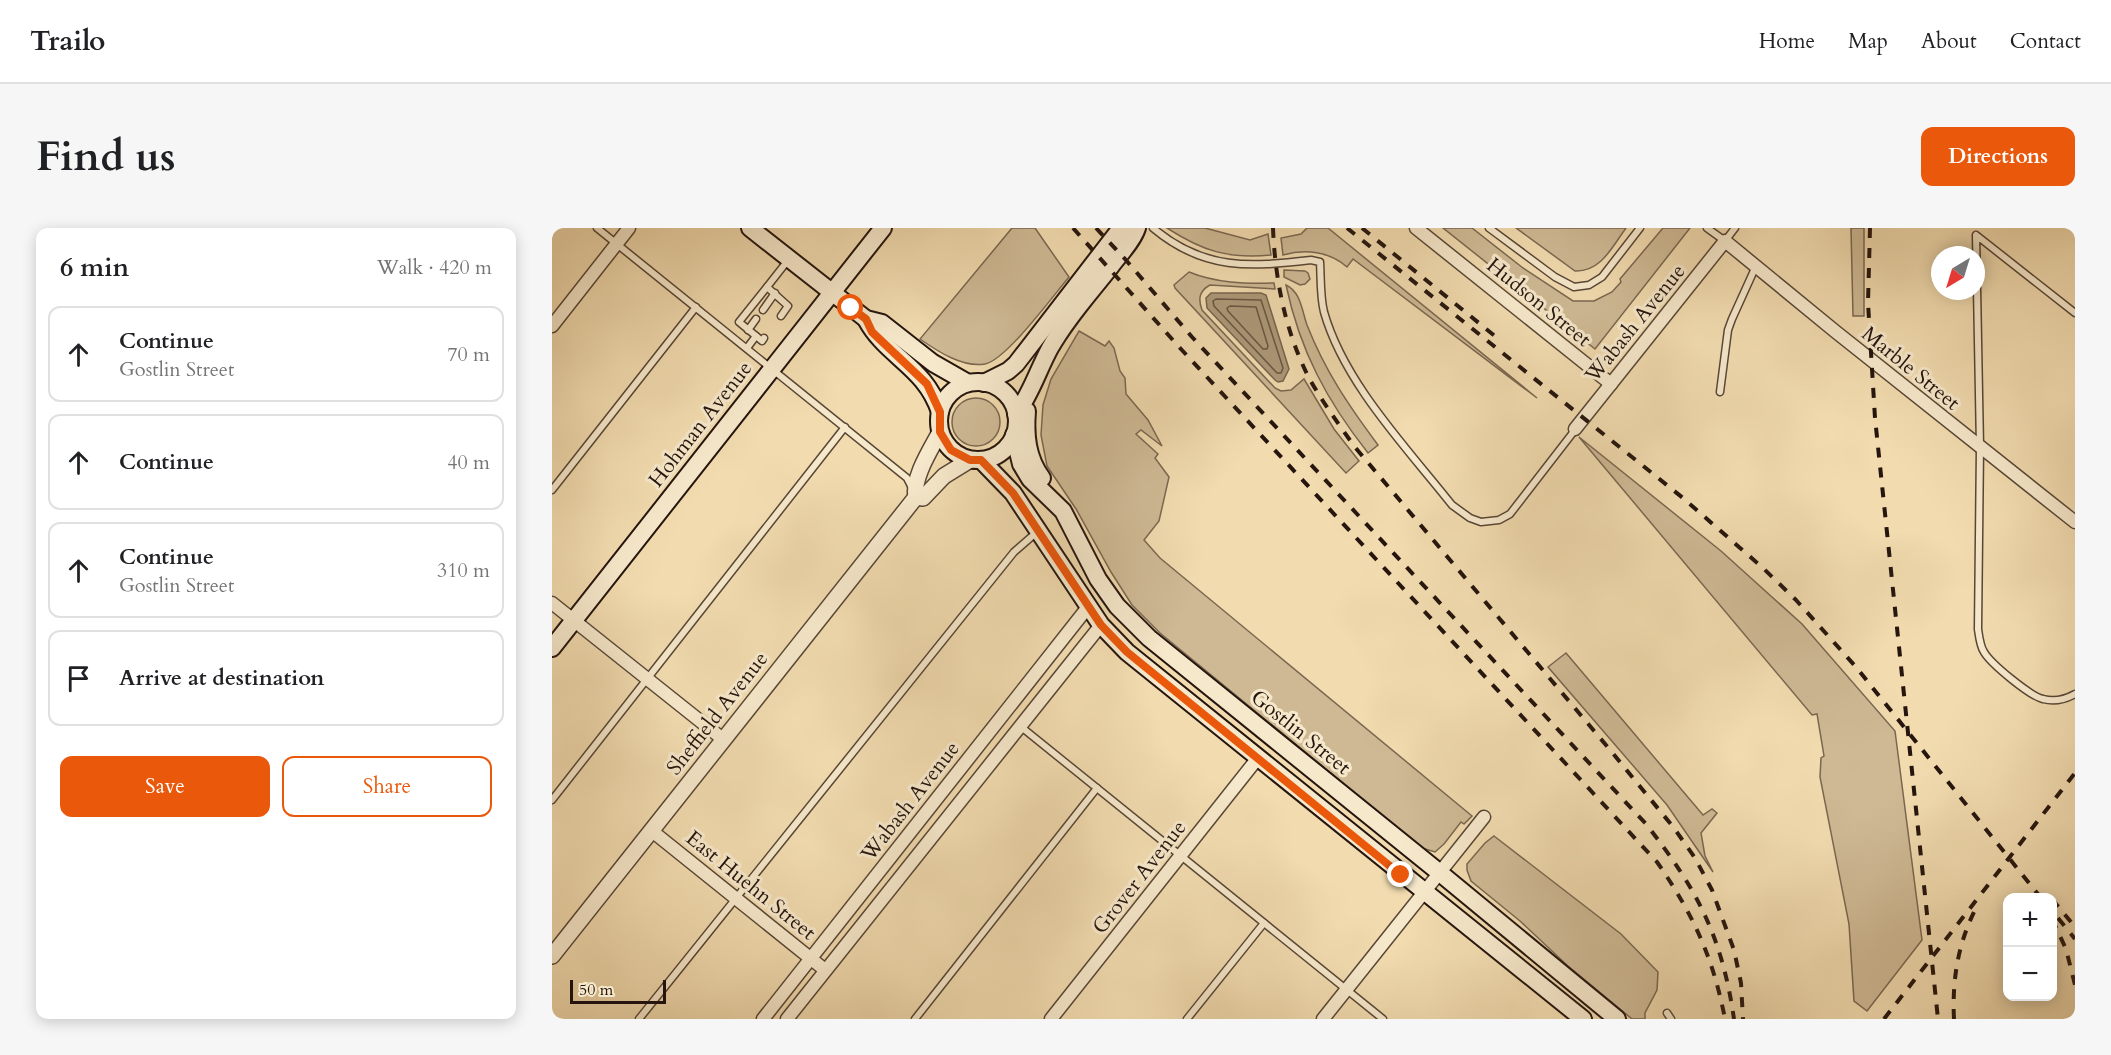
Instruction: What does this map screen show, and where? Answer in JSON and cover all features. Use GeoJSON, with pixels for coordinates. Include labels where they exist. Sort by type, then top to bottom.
{"type":"FeatureCollection","features":[{"type":"Feature","properties":{"kind":"main road","name":"Hohman Avenue"},"geometry":{"type":"LineString","coordinates":[[552,648],[883,228]]}},
{"type":"Feature","properties":{"kind":"main road"},"geometry":{"type":"LineString","coordinates":[[1121,228],[1016,364],[1008,371],[953,390],[940,412],[940,432],[951,450],[976,460],[1013,493],[1101,625],[1143,667],[1577,1016]]}},
{"type":"Feature","properties":{"kind":"main road"},"geometry":{"type":"LineString","coordinates":[[1016,414],[1028,398],[1040,368],[1064,325],[1120,254],[1137,228]]}},
{"type":"Feature","properties":{"kind":"main road"},"geometry":{"type":"LineString","coordinates":[[757,230],[789,259],[866,319],[882,323],[933,363],[976,383],[995,386],[1005,393],[1012,403],[1017,424],[1010,445],[992,458],[976,460]]}},
{"type":"Feature","properties":{"kind":"main road"},"geometry":{"type":"LineString","coordinates":[[866,319],[872,332],[927,384],[940,412]]}},
{"type":"Feature","properties":{"kind":"main road"},"geometry":{"type":"LineString","coordinates":[[1028,398],[1026,427],[1028,448],[1033,463],[1063,511]]}},
{"type":"Feature","properties":{"kind":"main road","name":"Gostlin Street"},"geometry":{"type":"LineString","coordinates":[[1014,435],[1021,464],[1030,479],[1063,511],[1098,579],[1117,606],[1149,638],[1617,1019]]}},
{"type":"Feature","properties":{"kind":"street"},"geometry":{"type":"LineString","coordinates":[[552,326],[629,228]]}},
{"type":"Feature","properties":{"kind":"street","name":"Hudson Street"},"geometry":{"type":"LineString","coordinates":[[1416,228],[1611,384]]}},
{"type":"Feature","properties":{"kind":"street","name":"Wabash Avenue"},"geometry":{"type":"LineString","coordinates":[[1575,429],[1725,241]]}},
{"type":"Feature","properties":{"kind":"street","name":"Marble Street"},"geometry":{"type":"LineString","coordinates":[[1725,241],[2075,522]]}},
{"type":"Feature","properties":{"kind":"street","name":"Sheffield Avenue"},"geometry":{"type":"LineString","coordinates":[[916,497],[914,488],[940,432]]}},
{"type":"Feature","properties":{"kind":"street","name":"Sheffield Avenue"},"geometry":{"type":"LineString","coordinates":[[916,497],[923,498],[944,476],[976,460]]}},
{"type":"Feature","properties":{"kind":"street","name":"Sheffield Avenue"},"geometry":{"type":"LineString","coordinates":[[552,956],[916,497]]}},
{"type":"Feature","properties":{"kind":"street"},"geometry":{"type":"LineString","coordinates":[[552,603],[724,740]]}},
{"type":"Feature","properties":{"kind":"street","name":"Wabash Avenue"},"geometry":{"type":"LineString","coordinates":[[763,1019],[1088,607]]}},
{"type":"Feature","properties":{"kind":"street","name":"Wabash Avenue"},"geometry":{"type":"LineString","coordinates":[[787,1019],[1101,625]]}},
{"type":"Feature","properties":{"kind":"street","name":"Grover Avenue"},"geometry":{"type":"LineString","coordinates":[[1051,1019],[1257,759]]}},
{"type":"Feature","properties":{"kind":"street"},"geometry":{"type":"LineString","coordinates":[[1323,1019],[1484,817]]}},
{"type":"Feature","properties":{"kind":"street","name":"East Huehn Street"},"geometry":{"type":"LineString","coordinates":[[652,831],[825,970]]}},
{"type":"Feature","properties":{"kind":"lane"},"geometry":{"type":"LineString","coordinates":[[597,228],[907,478],[916,497]]}},
{"type":"Feature","properties":{"kind":"lane"},"geometry":{"type":"LineString","coordinates":[[1153,228],[1180,247],[1198,255],[1228,263],[1258,265],[1320,261],[1324,309],[1331,333],[1348,368],[1364,393],[1452,505],[1470,518],[1490,522],[1510,514],[1575,429]]}},
{"type":"Feature","properties":{"kind":"lane"},"geometry":{"type":"LineString","coordinates":[[1489,228],[1555,277],[1574,287],[1589,285],[1602,277],[1640,228]]}},
{"type":"Feature","properties":{"kind":"lane"},"geometry":{"type":"LineString","coordinates":[[1707,228],[1725,241],[1735,228]]}},
{"type":"Feature","properties":{"kind":"lane"},"geometry":{"type":"LineString","coordinates":[[2075,313],[1976,235],[1980,447],[1978,629],[1984,652],[2005,674],[2025,690],[2043,699],[2065,699],[2075,694]]}},
{"type":"Feature","properties":{"kind":"lane"},"geometry":{"type":"LineString","coordinates":[[764,338],[762,341],[739,322],[789,259]]}},
{"type":"Feature","properties":{"kind":"lane"},"geometry":{"type":"LineString","coordinates":[[1720,392],[1732,319],[1756,265]]}},
{"type":"Feature","properties":{"kind":"lane"},"geometry":{"type":"LineString","coordinates":[[767,287],[788,306],[781,316]]}},
{"type":"Feature","properties":{"kind":"lane"},"geometry":{"type":"LineString","coordinates":[[763,310],[775,293]]}},
{"type":"Feature","properties":{"kind":"lane"},"geometry":{"type":"LineString","coordinates":[[552,490],[696,307]]}},
{"type":"Feature","properties":{"kind":"lane"},"geometry":{"type":"LineString","coordinates":[[748,330],[756,319]]}},
{"type":"Feature","properties":{"kind":"lane"},"geometry":{"type":"LineString","coordinates":[[747,348],[756,336]]}},
{"type":"Feature","properties":{"kind":"lane"},"geometry":{"type":"LineString","coordinates":[[552,800],[845,427]]}},
{"type":"Feature","properties":{"kind":"lane"},"geometry":{"type":"LineString","coordinates":[[639,1019],[1014,552],[1038,531]]}},
{"type":"Feature","properties":{"kind":"lane"},"geometry":{"type":"LineString","coordinates":[[1020,726],[1383,1019]]}},
{"type":"Feature","properties":{"kind":"lane"},"geometry":{"type":"LineString","coordinates":[[915,1019],[1097,788]]}},
{"type":"Feature","properties":{"kind":"lane"},"geometry":{"type":"LineString","coordinates":[[1187,1019],[1264,923]]}},
{"type":"Feature","properties":{"kind":"shaded area"},"geometry":{"type":"Polygon","coordinates":[[[1012,228],[1035,228],[1069,277],[1041,312],[1017,340],[994,360],[985,364],[977,365],[959,361],[920,339],[1012,228]]]}},
{"type":"Feature","properties":{"kind":"shaded area"},"geometry":{"type":"Polygon","coordinates":[[[1167,228],[1205,228],[1250,240],[1268,234],[1271,255],[1241,256],[1216,252],[1167,228]]]}},
{"type":"Feature","properties":{"kind":"shaded area"},"geometry":{"type":"Polygon","coordinates":[[[1307,228],[1328,228],[1537,398],[1353,259],[1347,267],[1332,258],[1316,253],[1300,252],[1283,255],[1281,238],[1301,234],[1307,228]]]}},
{"type":"Feature","properties":{"kind":"shaded area"},"geometry":{"type":"Polygon","coordinates":[[[1443,228],[1472,228],[1523,268],[1573,301],[1594,301],[1612,292],[1621,282],[1620,279],[1663,228],[1690,228],[1595,349],[1443,228]]]}},
{"type":"Feature","properties":{"kind":"shaded area"},"geometry":{"type":"Polygon","coordinates":[[[1516,228],[1626,228],[1599,263],[1584,270],[1575,271],[1516,228]]]}},
{"type":"Feature","properties":{"kind":"shaded area"},"geometry":{"type":"Polygon","coordinates":[[[1851,228],[1864,228],[1864,316],[1853,316],[1851,228]]]}},
{"type":"Feature","properties":{"kind":"shaded area"},"geometry":{"type":"Polygon","coordinates":[[[1284,270],[1305,271],[1310,279],[1300,285],[1284,277],[1284,270]]]}},
{"type":"Feature","properties":{"kind":"shaded area"},"geometry":{"type":"Polygon","coordinates":[[[1189,272],[1231,282],[1274,283],[1275,289],[1210,285],[1200,296],[1202,310],[1275,388],[1281,391],[1291,390],[1304,379],[1334,429],[1359,461],[1346,473],[1175,288],[1174,285],[1189,272]]]}},
{"type":"Feature","properties":{"kind":"shaded area"},"geometry":{"type":"Polygon","coordinates":[[[1286,285],[1298,297],[1314,342],[1330,373],[1378,445],[1368,453],[1340,414],[1317,374],[1299,332],[1286,285]]]}},
{"type":"Feature","properties":{"kind":"shaded area"},"geometry":{"type":"Polygon","coordinates":[[[1079,331],[1105,346],[1109,341],[1114,348],[1120,371],[1125,378],[1126,394],[1148,420],[1162,446],[1141,430],[1136,434],[1158,454],[1155,458],[1169,477],[1159,521],[1144,540],[1160,558],[1472,816],[1464,824],[1461,822],[1435,852],[1422,848],[1160,633],[1132,605],[1076,509],[1047,466],[1041,435],[1043,405],[1051,379],[1079,331]]]}},
{"type":"Feature","properties":{"kind":"shaded area"},"geometry":{"type":"Polygon","coordinates":[[[971,398],[981,398],[993,405],[1000,417],[1000,427],[993,439],[981,446],[971,446],[956,435],[952,427],[952,417],[963,402],[971,398]]]}},
{"type":"Feature","properties":{"kind":"shaded area"},"geometry":{"type":"Polygon","coordinates":[[[1579,437],[1721,551],[1802,624],[1895,731],[1922,940],[1867,1011],[1854,1001],[1849,924],[1820,777],[1821,758],[1824,756],[1817,714],[1812,715],[1579,437]]]}},
{"type":"Feature","properties":{"kind":"shaded area"},"geometry":{"type":"Polygon","coordinates":[[[1566,653],[1703,815],[1712,809],[1717,813],[1701,833],[1705,856],[1713,872],[1667,805],[1548,667],[1566,653]]]}},
{"type":"Feature","properties":{"kind":"shaded area"},"geometry":{"type":"Polygon","coordinates":[[[1494,836],[1621,934],[1658,972],[1657,990],[1645,1013],[1645,1019],[1632,1019],[1471,881],[1467,864],[1494,836]]]}},
{"type":"Feature","properties":{"kind":"water"},"geometry":{"type":"Polygon","coordinates":[[[1211,293],[1261,293],[1266,295],[1289,369],[1283,381],[1275,380],[1207,308],[1206,298],[1211,293]]]}},
{"type":"Feature","properties":{"kind":"railway"},"geometry":{"type":"LineString","coordinates":[[1073,228],[1180,348],[1657,862],[1681,900],[1700,937],[1708,956],[1725,1019]]}},
{"type":"Feature","properties":{"kind":"railway"},"geometry":{"type":"LineString","coordinates":[[1096,228],[1192,337],[1646,824],[1680,870],[1705,915],[1722,963],[1734,1019]]}},
{"type":"Feature","properties":{"kind":"railway"},"geometry":{"type":"LineString","coordinates":[[1273,228],[1276,266],[1287,322],[1300,359],[1313,385],[1354,446],[1611,751],[1674,828],[1695,858],[1712,890],[1734,950],[1741,983],[1743,1019]]}},
{"type":"Feature","properties":{"kind":"railway"},"geometry":{"type":"LineString","coordinates":[[1347,228],[1683,498],[1763,568],[1796,600],[1856,667],[2037,893]]}},
{"type":"Feature","properties":{"kind":"railway"},"geometry":{"type":"LineString","coordinates":[[1362,228],[1501,341]]}},
{"type":"Feature","properties":{"kind":"railway"},"geometry":{"type":"LineString","coordinates":[[1870,228],[1868,303],[1875,418],[1938,1019]]}},
{"type":"Feature","properties":{"kind":"railway"},"geometry":{"type":"LineString","coordinates":[[1884,1019],[2075,773]]}},
{"type":"Feature","properties":{"kind":"railway"},"geometry":{"type":"LineString","coordinates":[[2057,905],[2071,922]]}},
{"type":"Feature","properties":{"kind":"railway"},"geometry":{"type":"LineString","coordinates":[[1954,1019],[1957,962],[1976,908]]}},
{"type":"Feature","properties":{"kind":"railway"},"geometry":{"type":"LineString","coordinates":[[2058,918],[2075,939]]}},
{"type":"Feature","properties":{"kind":"railway"},"geometry":{"type":"LineString","coordinates":[[2057,930],[2066,949],[2075,985]]}},
{"type":"Feature","properties":{"kind":"route"},"geometry":{"type":"LineString","coordinates":[[851,308],[866,319],[872,332],[927,384],[940,412],[940,432],[944,442],[960,456],[970,460],[981,460],[1013,493],[1088,607],[1101,625],[1127,652],[1401,875]]}}]}
